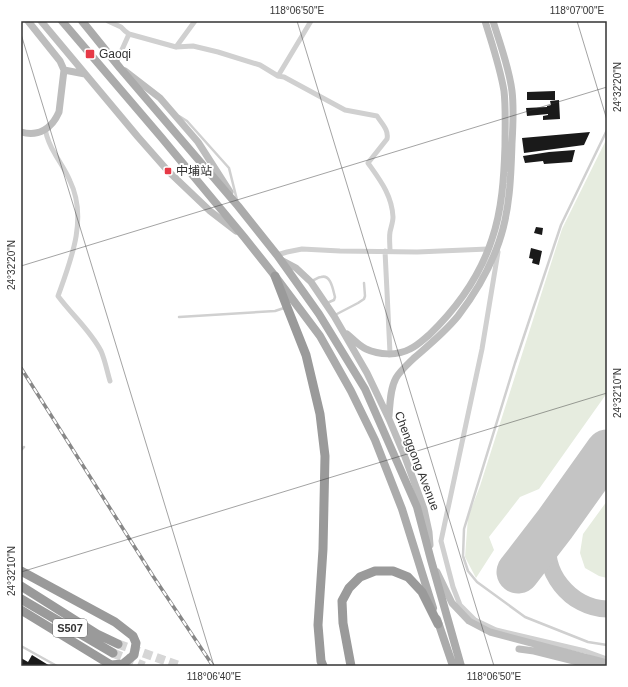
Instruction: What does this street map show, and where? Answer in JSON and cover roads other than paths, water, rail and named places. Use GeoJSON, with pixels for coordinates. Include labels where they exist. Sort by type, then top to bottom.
{"type":"FeatureCollection","features":[{"type":"Feature","properties":{"kind":"highway"},"geometry":{"type":"LineString","coordinates":[[275,276],[306,355],[320,414],[325,456],[318,625],[321,661],[323,666]]}},
{"type":"Feature","properties":{"kind":"highway"},"geometry":{"type":"LineString","coordinates":[[21,571],[115,622],[133,636],[136,643],[134,655],[123,664],[111,666],[21,610]]}},
{"type":"Feature","properties":{"kind":"highway"},"geometry":{"type":"LineString","coordinates":[[351,666],[343,623],[342,601],[349,588],[360,577],[375,571],[393,571],[408,577],[422,592],[438,624]]}},
{"type":"Feature","properties":{"kind":"highway","name":"S507"},"geometry":{"type":"LineString","coordinates":[[21,586],[97,634],[118,644]]}},
{"type":"Feature","properties":{"kind":"highway","name":"S507"},"geometry":{"type":"LineString","coordinates":[[21,599],[113,653]]}},
{"type":"Feature","properties":{"kind":"main road"},"geometry":{"type":"LineString","coordinates":[[21,132],[33,134],[38,133],[52,123],[59,112],[64,70],[56,56],[28,21]]}},
{"type":"Feature","properties":{"kind":"main road"},"geometry":{"type":"LineString","coordinates":[[41,21],[143,143],[175,178],[210,212],[244,237]]}},
{"type":"Feature","properties":{"kind":"main road"},"geometry":{"type":"LineString","coordinates":[[62,21],[244,237],[320,336],[352,391],[375,440],[402,509],[438,624],[453,666]]}},
{"type":"Feature","properties":{"kind":"main road"},"geometry":{"type":"LineString","coordinates":[[82,21],[238,206],[279,258],[319,314],[365,389],[417,507],[462,666]]}},
{"type":"Feature","properties":{"kind":"main road"},"geometry":{"type":"LineString","coordinates":[[343,331],[364,348],[380,353],[395,353],[409,350],[420,343],[447,317],[467,290],[483,261],[492,238],[499,209],[504,170],[505,127],[504,92],[498,61],[485,21]]}},
{"type":"Feature","properties":{"kind":"main road"},"geometry":{"type":"LineString","coordinates":[[389,419],[390,397],[396,378],[408,364],[457,317],[474,294],[490,264],[499,240],[507,210],[512,171],[512,92],[505,59],[493,21]]}},
{"type":"Feature","properties":{"kind":"main road"},"geometry":{"type":"LineString","coordinates":[[118,65],[160,98],[198,142],[238,206]]}},
{"type":"Feature","properties":{"kind":"main road"},"geometry":{"type":"LineString","coordinates":[[64,70],[85,74]]}},
{"type":"Feature","properties":{"kind":"main road","name":"Chenggong Avenue"},"geometry":{"type":"LineString","coordinates":[[279,258],[296,268],[311,282],[334,316],[367,373],[405,457],[424,510],[429,532],[431,560],[452,603],[469,621],[517,644],[534,651],[594,666]]}},
{"type":"Feature","properties":{"kind":"main road","name":"Chenggong Avenue"},"geometry":{"type":"LineString","coordinates":[[517,644],[607,663]]}},
{"type":"Feature","properties":{"kind":"street"},"geometry":{"type":"LineString","coordinates":[[108,21],[121,26],[125,32],[129,34],[176,47],[193,46],[260,65],[278,76],[284,77],[345,110],[377,116],[385,127],[387,133],[386,139],[368,163],[384,185],[393,217],[387,251],[390,353]]}},
{"type":"Feature","properties":{"kind":"street"},"geometry":{"type":"LineString","coordinates":[[176,47],[196,21]]}},
{"type":"Feature","properties":{"kind":"street"},"geometry":{"type":"LineString","coordinates":[[278,76],[311,21]]}},
{"type":"Feature","properties":{"kind":"street"},"geometry":{"type":"LineString","coordinates":[[118,65],[129,34]]}},
{"type":"Feature","properties":{"kind":"street"},"geometry":{"type":"LineString","coordinates":[[44,129],[54,154],[71,182],[77,214],[78,227],[73,251],[58,296],[70,312],[88,331],[97,344],[103,357],[110,381]]}},
{"type":"Feature","properties":{"kind":"street"},"geometry":{"type":"LineString","coordinates":[[499,240],[482,349],[441,541],[453,587],[460,605],[475,620],[496,630],[585,651],[607,659]]}},
{"type":"Feature","properties":{"kind":"street"},"geometry":{"type":"LineString","coordinates":[[279,258],[302,250],[417,252],[488,249]]}},
{"type":"Feature","properties":{"kind":"lane"},"geometry":{"type":"LineString","coordinates":[[169,109],[187,121],[229,168],[238,206]]}},
{"type":"Feature","properties":{"kind":"lane"},"geometry":{"type":"LineString","coordinates":[[607,130],[561,225],[515,363],[464,529],[463,556],[468,571],[477,582],[525,617],[588,642],[607,645]]}},
{"type":"Feature","properties":{"kind":"lane"},"geometry":{"type":"LineString","coordinates":[[311,282],[326,276],[330,279],[335,297],[334,300],[326,304]]}},
{"type":"Feature","properties":{"kind":"lane"},"geometry":{"type":"LineString","coordinates":[[334,316],[364,299],[364,284]]}},
{"type":"Feature","properties":{"kind":"lane"},"geometry":{"type":"LineString","coordinates":[[180,317],[275,310],[287,307]]}},
{"type":"Feature","properties":{"kind":"lane"},"geometry":{"type":"LineString","coordinates":[[21,450],[24,447]]}},
{"type":"Feature","properties":{"kind":"lane"},"geometry":{"type":"LineString","coordinates":[[21,646],[57,666]]}},
{"type":"Feature","properties":{"kind":"tunnel"},"geometry":{"type":"LineString","coordinates":[[118,644],[180,666]]}},
{"type":"Feature","properties":{"kind":"tunnel"},"geometry":{"type":"LineString","coordinates":[[113,653],[144,666]]}},
{"type":"Feature","properties":{"kind":"railway"},"geometry":{"type":"LineString","coordinates":[[21,368],[153,576],[213,666]]}},
{"type":"Feature","properties":{"kind":"place","name":"Gaoqi"},"geometry":{"type":"Point","coordinates":[90,54]}},
{"type":"Feature","properties":{"kind":"place","name":"中埔站"},"geometry":{"type":"Point","coordinates":[168,171]}}]}
